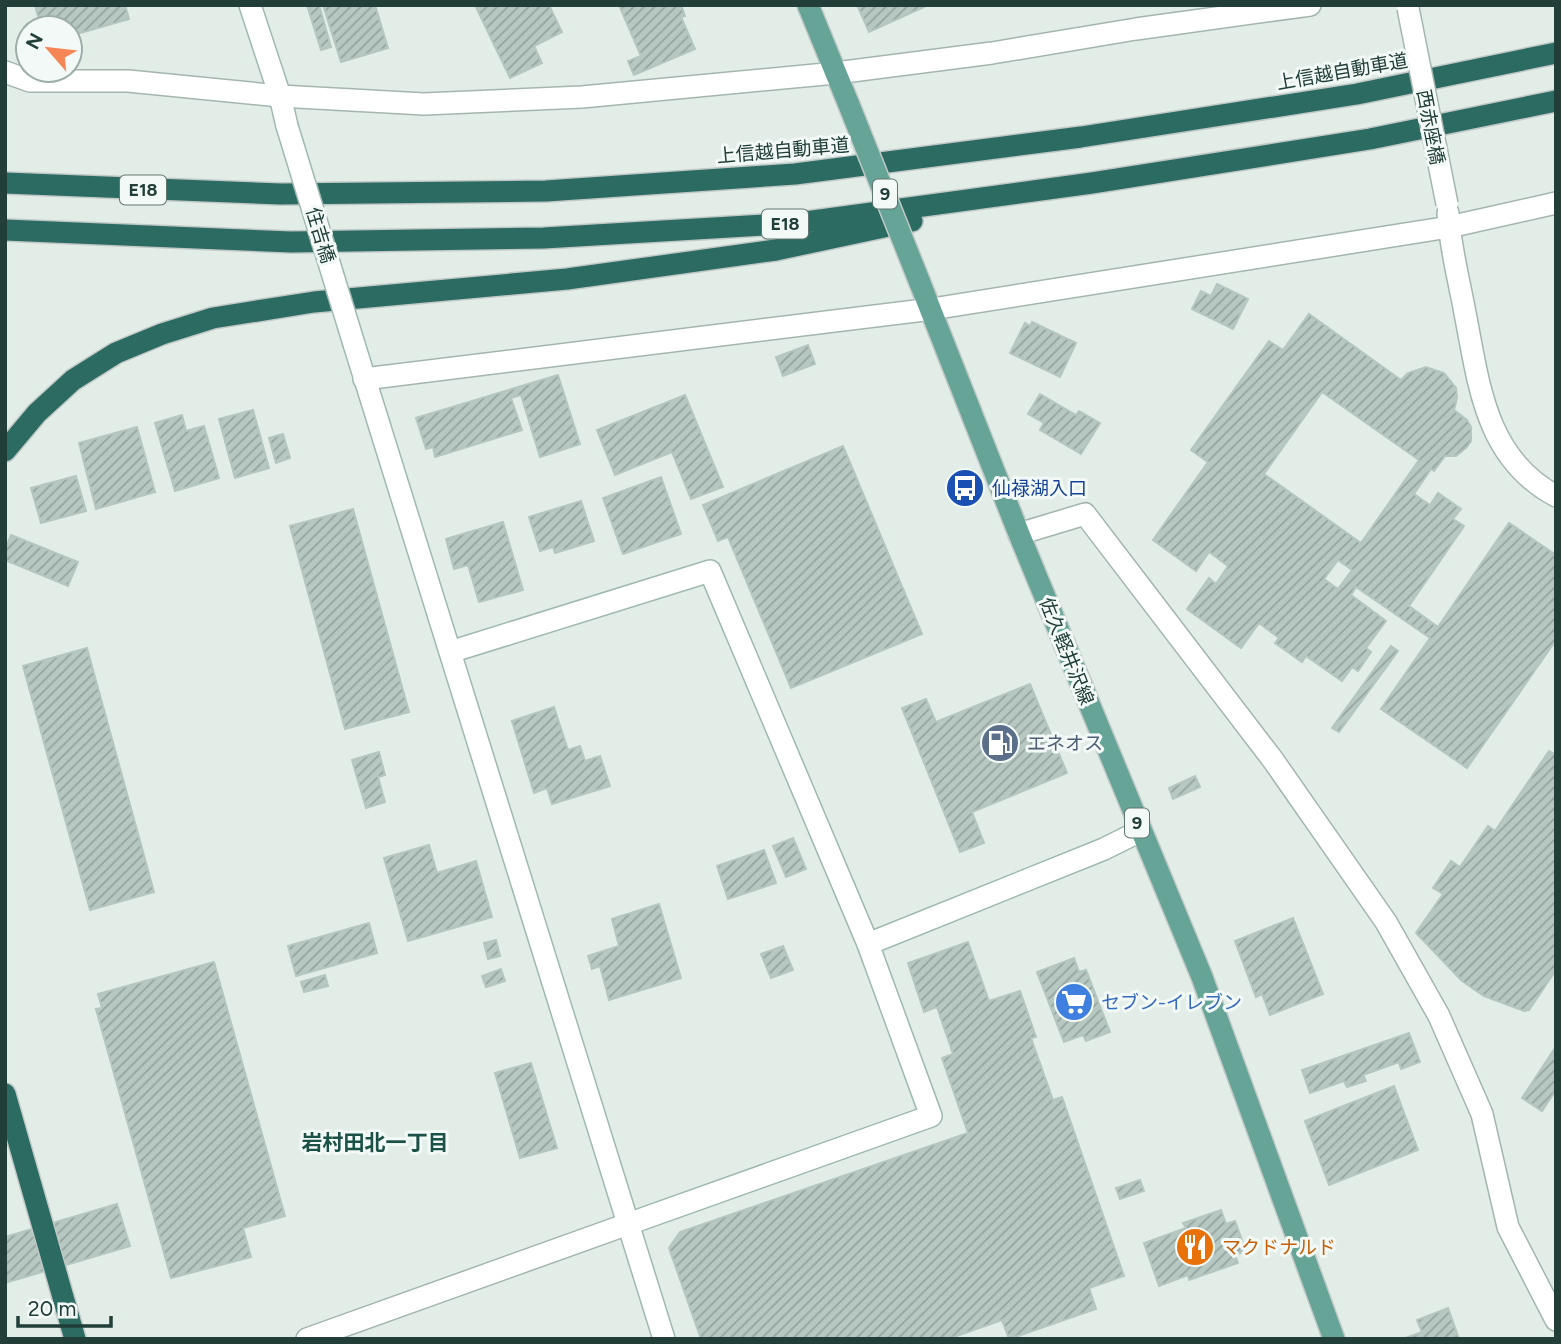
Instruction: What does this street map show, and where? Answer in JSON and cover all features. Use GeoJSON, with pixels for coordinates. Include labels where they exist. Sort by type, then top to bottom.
{"type":"FeatureCollection","features":[{"type":"Feature","properties":{"kind":"highway","name":"上信越自動車道"},"geometry":{"type":"LineString","coordinates":[[5,183],[281,194],[546,191],[795,174],[1081,137],[1357,94],[1556,52]]}},
{"type":"Feature","properties":{"kind":"highway","name":"E18"},"geometry":{"type":"LineString","coordinates":[[5,230],[291,242],[544,238],[798,223],[1092,183],[1370,139],[1556,101]]}},
{"type":"Feature","properties":{"kind":"highway"},"geometry":{"type":"LineString","coordinates":[[5,170],[281,194]]}},
{"type":"Feature","properties":{"kind":"highway"},"geometry":{"type":"LineString","coordinates":[[5,451],[37,413],[73,380],[105,359],[162,334],[213,318],[314,302],[567,279],[776,250],[1092,183]]}},
{"type":"Feature","properties":{"kind":"highway"},"geometry":{"type":"LineString","coordinates":[[5,1094],[75,1339]]}},
{"type":"Feature","properties":{"kind":"main road","name":"佐久軽井沢線"},"geometry":{"type":"LineString","coordinates":[[808,5],[1140,831],[1202,977],[1334,1339]]}},
{"type":"Feature","properties":{"kind":"street","name":"住吉橋"},"geometry":{"type":"LineString","coordinates":[[250,5],[664,1339]]}},
{"type":"Feature","properties":{"kind":"street"},"geometry":{"type":"LineString","coordinates":[[5,72],[30,81],[128,81],[280,96],[424,104],[582,97],[836,73],[992,54],[1136,29],[1310,5]]}},
{"type":"Feature","properties":{"kind":"street","name":"西赤座橋"},"geometry":{"type":"LineString","coordinates":[[1408,7],[1481,395],[1496,435],[1513,463],[1536,486],[1556,496]]}},
{"type":"Feature","properties":{"kind":"street"},"geometry":{"type":"LineString","coordinates":[[364,379],[932,309],[1449,227],[1556,203]]}},
{"type":"Feature","properties":{"kind":"street"},"geometry":{"type":"LineString","coordinates":[[1020,534],[1085,514],[1273,760],[1386,922],[1440,1016],[1482,1114],[1508,1227],[1556,1320]]}},
{"type":"Feature","properties":{"kind":"street"},"geometry":{"type":"LineString","coordinates":[[307,1339],[931,1116],[868,944],[710,571],[450,652]]}},
{"type":"Feature","properties":{"kind":"street"},"geometry":{"type":"LineString","coordinates":[[868,944],[1104,849],[1140,831]]}},
{"type":"Feature","properties":{"kind":"building"},"geometry":{"type":"Polygon","coordinates":[[[35,5],[125,5],[129,19],[84,32],[84,14],[37,14],[35,5]]]}},
{"type":"Feature","properties":{"kind":"building"},"geometry":{"type":"Polygon","coordinates":[[[307,5],[319,5],[331,47],[321,50],[307,5]]]}},
{"type":"Feature","properties":{"kind":"building"},"geometry":{"type":"Polygon","coordinates":[[[323,5],[375,5],[388,48],[341,62],[323,5]]]}},
{"type":"Feature","properties":{"kind":"building"},"geometry":{"type":"Polygon","coordinates":[[[475,5],[549,5],[562,32],[534,46],[542,63],[510,78],[475,5]]]}},
{"type":"Feature","properties":{"kind":"building"},"geometry":{"type":"Polygon","coordinates":[[[619,5],[681,5],[685,16],[681,17],[695,49],[634,75],[628,61],[641,56],[619,5]]]}},
{"type":"Feature","properties":{"kind":"building"},"geometry":{"type":"Polygon","coordinates":[[[857,5],[923,5],[924,7],[869,32],[857,5]]]}},
{"type":"Feature","properties":{"kind":"building"},"geometry":{"type":"Polygon","coordinates":[[[1217,284],[1248,299],[1233,329],[1192,309],[1201,291],[1211,296],[1217,284]]]}},
{"type":"Feature","properties":{"kind":"building"},"geometry":{"type":"Polygon","coordinates":[[[1309,314],[1401,380],[1408,373],[1426,367],[1444,373],[1456,388],[1454,410],[1467,420],[1471,427],[1471,441],[1456,456],[1445,456],[1434,471],[1431,469],[1414,494],[1430,505],[1438,493],[1461,509],[1453,519],[1464,526],[1409,606],[1438,627],[1509,523],[1556,555],[1556,640],[1467,768],[1381,709],[1430,638],[1356,587],[1351,595],[1386,621],[1366,648],[1371,652],[1358,671],[1352,667],[1342,681],[1306,656],[1302,662],[1275,643],[1279,638],[1259,623],[1241,648],[1187,609],[1209,578],[1216,584],[1228,566],[1209,552],[1196,571],[1153,540],[1208,462],[1191,450],[1269,341],[1283,350],[1309,314]],[[1322,392],[1264,474],[1361,543],[1419,460],[1322,392]],[[1338,560],[1324,579],[1338,589],[1352,570],[1338,560]]]}},
{"type":"Feature","properties":{"kind":"building"},"geometry":{"type":"Polygon","coordinates":[[[1032,322],[1076,343],[1060,377],[1010,353],[1025,323],[1030,326],[1032,322]]]}},
{"type":"Feature","properties":{"kind":"building"},"geometry":{"type":"Polygon","coordinates":[[[808,345],[815,364],[783,376],[776,357],[808,345]]]}},
{"type":"Feature","properties":{"kind":"building"},"geometry":{"type":"Polygon","coordinates":[[[558,375],[580,444],[540,457],[521,395],[511,398],[522,430],[435,457],[433,447],[426,449],[416,418],[558,375]]]}},
{"type":"Feature","properties":{"kind":"building"},"geometry":{"type":"Polygon","coordinates":[[[1040,394],[1076,415],[1079,411],[1100,423],[1081,454],[1040,430],[1044,423],[1028,414],[1040,394]]]}},
{"type":"Feature","properties":{"kind":"building"},"geometry":{"type":"Polygon","coordinates":[[[685,395],[723,487],[691,499],[672,452],[615,475],[597,430],[685,395]]]}},
{"type":"Feature","properties":{"kind":"building"},"geometry":{"type":"Polygon","coordinates":[[[253,410],[269,468],[235,478],[219,419],[253,410]]]}},
{"type":"Feature","properties":{"kind":"building"},"geometry":{"type":"Polygon","coordinates":[[[182,415],[186,431],[204,426],[219,478],[175,491],[155,423],[182,415]]]}},
{"type":"Feature","properties":{"kind":"building"},"geometry":{"type":"Polygon","coordinates":[[[137,427],[155,492],[96,509],[79,443],[137,427]]]}},
{"type":"Feature","properties":{"kind":"building"},"geometry":{"type":"Polygon","coordinates":[[[283,434],[290,458],[276,463],[269,438],[283,434]]]}},
{"type":"Feature","properties":{"kind":"building"},"geometry":{"type":"Polygon","coordinates":[[[843,446],[922,634],[791,688],[728,537],[718,541],[703,505],[843,446]]]}},
{"type":"Feature","properties":{"kind":"building"},"geometry":{"type":"Polygon","coordinates":[[[76,476],[86,511],[41,523],[31,488],[76,476]]]}},
{"type":"Feature","properties":{"kind":"building"},"geometry":{"type":"Polygon","coordinates":[[[661,477],[681,534],[623,554],[603,498],[661,477]]]}},
{"type":"Feature","properties":{"kind":"building"},"geometry":{"type":"Polygon","coordinates":[[[581,501],[594,541],[555,553],[553,547],[540,551],[529,517],[581,501]]]}},
{"type":"Feature","properties":{"kind":"building"},"geometry":{"type":"Polygon","coordinates":[[[353,509],[409,712],[345,729],[290,526],[353,509]]]}},
{"type":"Feature","properties":{"kind":"building"},"geometry":{"type":"Polygon","coordinates":[[[503,522],[523,590],[479,602],[468,565],[454,569],[446,539],[503,522]]]}},
{"type":"Feature","properties":{"kind":"building"},"geometry":{"type":"Polygon","coordinates":[[[11,535],[78,562],[68,586],[5,560],[5,550],[11,535]]]}},
{"type":"Feature","properties":{"kind":"building"},"geometry":{"type":"Polygon","coordinates":[[[1391,646],[1398,651],[1339,732],[1332,728],[1391,646]]]}},
{"type":"Feature","properties":{"kind":"building"},"geometry":{"type":"Polygon","coordinates":[[[87,648],[154,892],[90,910],[23,666],[87,648]]]}},
{"type":"Feature","properties":{"kind":"building"},"geometry":{"type":"Polygon","coordinates":[[[1030,684],[1067,773],[972,812],[984,843],[960,852],[902,708],[926,699],[936,722],[1030,684]]]}},
{"type":"Feature","properties":{"kind":"building"},"geometry":{"type":"Polygon","coordinates":[[[554,707],[568,750],[580,746],[585,761],[600,756],[610,786],[552,804],[547,788],[534,793],[512,721],[554,707]]]}},
{"type":"Feature","properties":{"kind":"building"},"geometry":{"type":"Polygon","coordinates":[[[1549,751],[1556,755],[1556,970],[1529,1010],[1524,1011],[1484,996],[1462,981],[1416,933],[1443,894],[1433,888],[1451,861],[1460,867],[1488,826],[1495,831],[1549,751]]]}},
{"type":"Feature","properties":{"kind":"building"},"geometry":{"type":"Polygon","coordinates":[[[379,752],[385,775],[378,777],[385,802],[366,808],[352,760],[379,752]]]}},
{"type":"Feature","properties":{"kind":"building"},"geometry":{"type":"Polygon","coordinates":[[[1195,776],[1200,787],[1173,799],[1169,788],[1195,776]]]}},
{"type":"Feature","properties":{"kind":"building"},"geometry":{"type":"Polygon","coordinates":[[[793,838],[806,869],[786,877],[773,846],[793,838]]]}},
{"type":"Feature","properties":{"kind":"building"},"geometry":{"type":"Polygon","coordinates":[[[429,845],[437,873],[476,861],[492,917],[408,941],[384,858],[429,845]]]}},
{"type":"Feature","properties":{"kind":"building"},"geometry":{"type":"Polygon","coordinates":[[[764,850],[776,883],[728,899],[717,866],[764,850]]]}},
{"type":"Feature","properties":{"kind":"building"},"geometry":{"type":"Polygon","coordinates":[[[659,904],[681,978],[609,1000],[600,966],[592,969],[588,956],[619,946],[612,919],[659,904]]]}},
{"type":"Feature","properties":{"kind":"building"},"geometry":{"type":"Polygon","coordinates":[[[1293,918],[1323,994],[1270,1015],[1262,994],[1256,997],[1235,941],[1293,918]]]}},
{"type":"Feature","properties":{"kind":"building"},"geometry":{"type":"Polygon","coordinates":[[[369,923],[377,953],[296,976],[288,946],[369,923]]]}},
{"type":"Feature","properties":{"kind":"building"},"geometry":{"type":"Polygon","coordinates":[[[496,940],[500,956],[488,959],[484,943],[496,940]]]}},
{"type":"Feature","properties":{"kind":"building"},"geometry":{"type":"Polygon","coordinates":[[[968,942],[989,1001],[1020,991],[1036,1037],[1031,1038],[1053,1100],[1062,1097],[1124,1276],[1089,1288],[1096,1309],[1009,1339],[1002,1320],[948,1339],[701,1339],[669,1248],[680,1232],[968,1133],[942,1058],[953,1054],[937,1007],[924,1012],[908,963],[968,942]]]}},
{"type":"Feature","properties":{"kind":"building"},"geometry":{"type":"Polygon","coordinates":[[[783,946],[793,970],[771,978],[761,954],[783,946]]]}},
{"type":"Feature","properties":{"kind":"building","name":"セブン-イレブン"},"geometry":{"type":"Polygon","coordinates":[[[1074,958],[1079,972],[1086,970],[1110,1032],[1086,1041],[1083,1035],[1064,1042],[1037,972],[1074,958]]]}},
{"type":"Feature","properties":{"kind":"building"},"geometry":{"type":"Polygon","coordinates":[[[214,962],[285,1216],[243,1228],[251,1257],[171,1278],[96,1009],[102,1008],[98,994],[214,962]]]}},
{"type":"Feature","properties":{"kind":"building"},"geometry":{"type":"Polygon","coordinates":[[[501,969],[505,981],[486,987],[482,976],[501,969]]]}},
{"type":"Feature","properties":{"kind":"building"},"geometry":{"type":"Polygon","coordinates":[[[325,975],[328,986],[304,992],[301,982],[325,975]]]}},
{"type":"Feature","properties":{"kind":"building"},"geometry":{"type":"Polygon","coordinates":[[[1409,1033],[1420,1062],[1401,1069],[1399,1062],[1363,1075],[1366,1081],[1347,1087],[1344,1081],[1310,1093],[1302,1070],[1409,1033]]]}},
{"type":"Feature","properties":{"kind":"building"},"geometry":{"type":"Polygon","coordinates":[[[1555,1048],[1556,1090],[1542,1111],[1522,1098],[1555,1048]]]}},
{"type":"Feature","properties":{"kind":"building"},"geometry":{"type":"Polygon","coordinates":[[[531,1063],[557,1148],[520,1158],[495,1073],[531,1063]]]}},
{"type":"Feature","properties":{"kind":"building"},"geometry":{"type":"Polygon","coordinates":[[[1394,1086],[1418,1150],[1329,1185],[1305,1121],[1394,1086]]]}},
{"type":"Feature","properties":{"kind":"building"},"geometry":{"type":"Polygon","coordinates":[[[1140,1180],[1144,1191],[1120,1199],[1116,1188],[1140,1180]]]}},
{"type":"Feature","properties":{"kind":"building"},"geometry":{"type":"Polygon","coordinates":[[[117,1204],[130,1246],[5,1283],[5,1237],[117,1204]]]}},
{"type":"Feature","properties":{"kind":"building","name":"マクドナルド"},"geometry":{"type":"Polygon","coordinates":[[[1221,1210],[1226,1224],[1235,1221],[1246,1251],[1235,1255],[1238,1263],[1189,1280],[1188,1275],[1159,1286],[1144,1243],[1186,1228],[1183,1223],[1221,1210]]]}},
{"type":"Feature","properties":{"kind":"building"},"geometry":{"type":"Polygon","coordinates":[[[1448,1308],[1459,1339],[1403,1339],[1422,1332],[1417,1320],[1448,1308]]]}},
{"type":"Feature","properties":{"kind":"place","name":"仙禄湖入口"},"geometry":{"type":"Point","coordinates":[965,488]}},
{"type":"Feature","properties":{"kind":"place","name":"エネオス"},"geometry":{"type":"Point","coordinates":[1000,743]}},
{"type":"Feature","properties":{"kind":"place","name":"セブン-イレブン"},"geometry":{"type":"Point","coordinates":[1074,1002]}},
{"type":"Feature","properties":{"kind":"place","name":"マクドナルド"},"geometry":{"type":"Point","coordinates":[1195,1247]}},
{"type":"Feature","properties":{"kind":"district","name":"岩村田北一丁目"},"geometry":{"type":"Point","coordinates":[375,1143]}}]}
